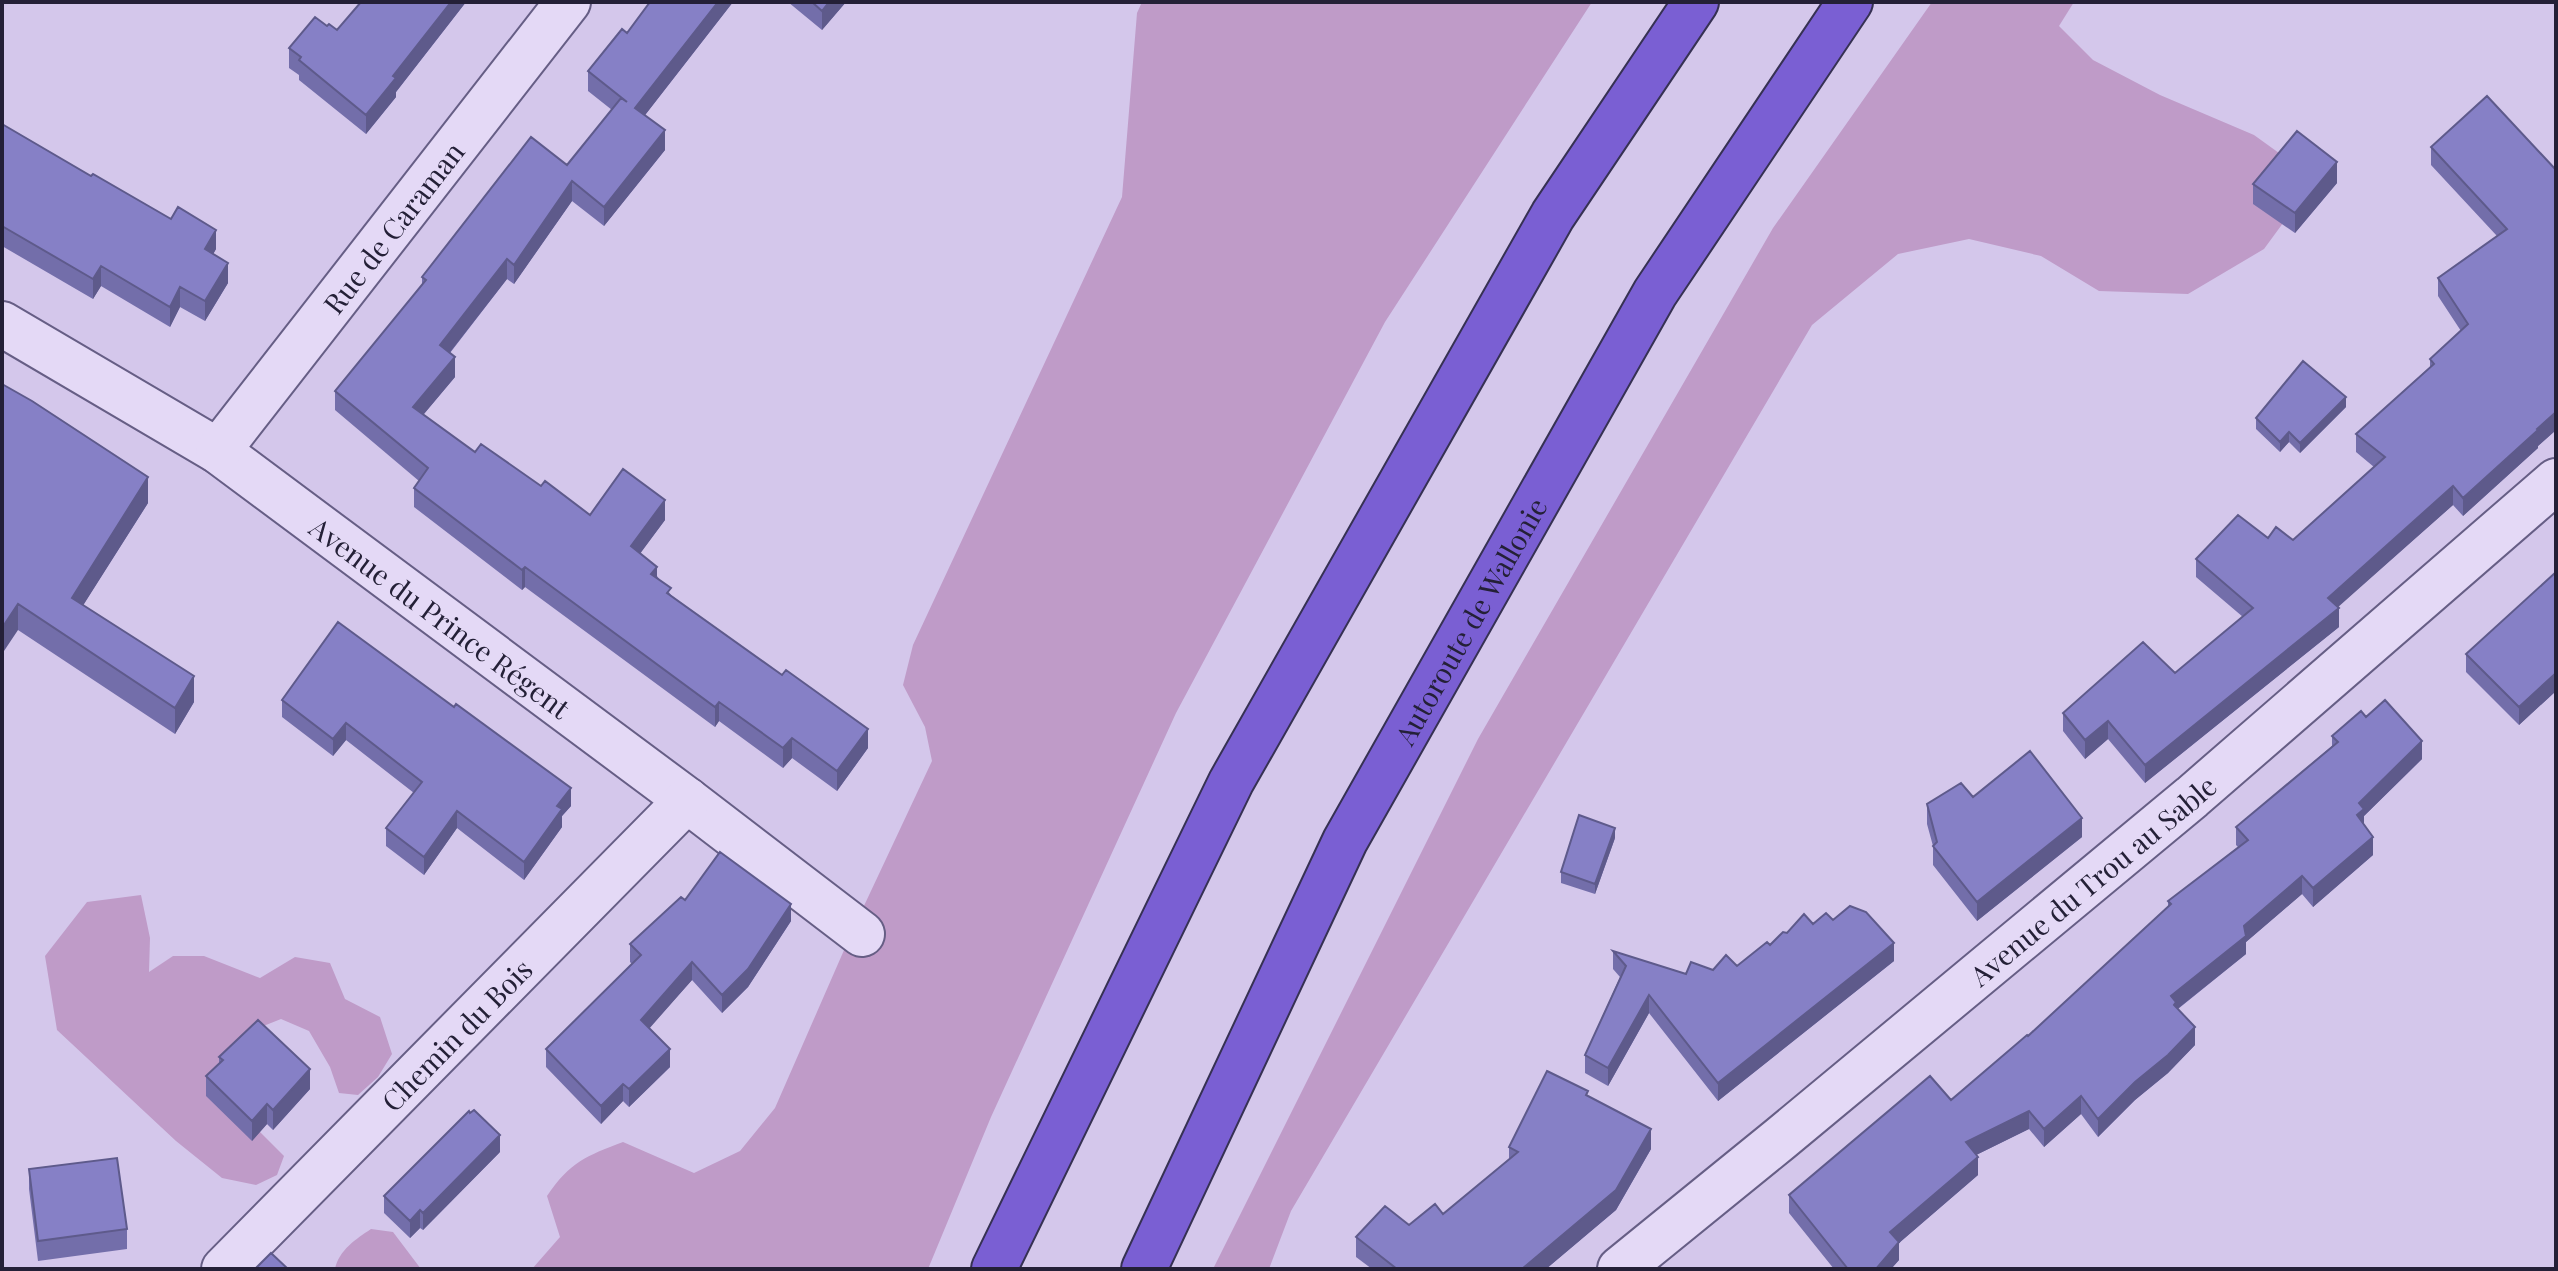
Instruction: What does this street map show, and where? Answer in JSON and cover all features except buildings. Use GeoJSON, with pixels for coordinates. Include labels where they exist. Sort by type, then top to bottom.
{"type":"FeatureCollection","features":[{"type":"Feature","properties":{"kind":"highway"},"geometry":{"type":"LineString","coordinates":[[994,1269],[1231,782],[1553,215],[1696,2]]}},
{"type":"Feature","properties":{"kind":"highway","name":"Autoroute de Wallonie"},"geometry":{"type":"LineString","coordinates":[[1144,1269],[1345,841],[1655,293],[1850,2]]}},
{"type":"Feature","properties":{"kind":"street","name":"Rue de Caraman"},"geometry":{"type":"LineString","coordinates":[[218,451],[568,2]]}},
{"type":"Feature","properties":{"kind":"street","name":"Avenue du Prince Régent"},"geometry":{"type":"LineString","coordinates":[[2,324],[218,451],[862,934]]}},
{"type":"Feature","properties":{"kind":"street","name":"Avenue du Trou au Sable"},"geometry":{"type":"LineString","coordinates":[[1620,1269],[2192,797],[2556,481]]}},
{"type":"Feature","properties":{"kind":"street","name":"Chemin du Bois"},"geometry":{"type":"LineString","coordinates":[[224,1269],[687,800]]}},
{"type":"Feature","properties":{"kind":"shaded area"},"geometry":{"type":"Polygon","coordinates":[[[1142,2],[1592,2],[1385,322],[1176,713],[991,1117],[928,1269],[532,1269],[560,1237],[547,1196],[563,1175],[580,1162],[623,1142],[694,1173],[740,1151],[775,1108],[855,925],[932,761],[925,727],[903,685],[913,645],[1122,197],[1137,13],[1142,2]]]}},
{"type":"Feature","properties":{"kind":"shaded area"},"geometry":{"type":"Polygon","coordinates":[[[1932,2],[2074,2],[2059,26],[2093,60],[2160,95],[2254,135],[2290,161],[2297,204],[2264,249],[2188,294],[2099,291],[2041,256],[1969,239],[1898,254],[1812,325],[1291,1211],[1269,1269],[1213,1269],[1478,739],[1773,228],[1932,2]]]}},
{"type":"Feature","properties":{"kind":"shaded area"},"geometry":{"type":"Polygon","coordinates":[[[141,895],[150,938],[149,972],[173,956],[204,956],[260,978],[295,957],[330,963],[345,999],[380,1017],[392,1054],[378,1077],[358,1095],[339,1093],[330,1067],[309,1031],[281,1019],[246,1033],[236,1108],[284,1156],[277,1175],[256,1185],[222,1178],[176,1141],[57,1030],[45,956],[87,902],[141,895]]]}},
{"type":"Feature","properties":{"kind":"shaded area"},"geometry":{"type":"Polygon","coordinates":[[[371,1229],[393,1232],[421,1269],[335,1269],[344,1251],[371,1229]]]}}]}
